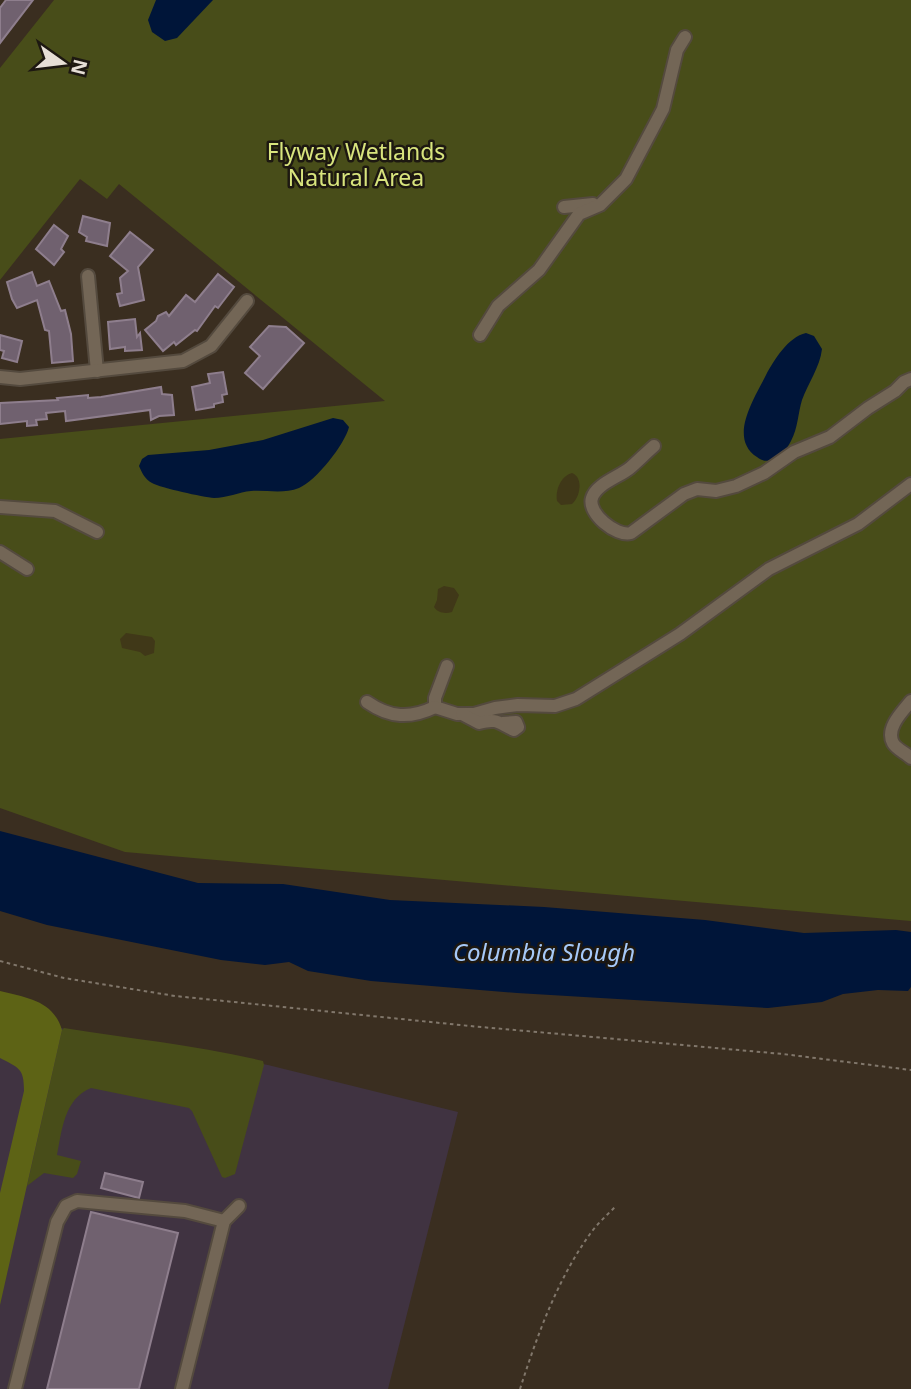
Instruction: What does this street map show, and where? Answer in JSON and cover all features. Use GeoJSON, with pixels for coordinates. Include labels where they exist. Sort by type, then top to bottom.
{"type":"FeatureCollection","features":[{"type":"Feature","properties":{"kind":"street"},"geometry":{"type":"LineString","coordinates":[[480,335],[498,306],[539,270],[579,214],[600,205],[626,179],[663,109],[677,50],[685,37]]}},
{"type":"Feature","properties":{"kind":"street"},"geometry":{"type":"LineString","coordinates":[[564,207],[587,203],[600,205]]}},
{"type":"Feature","properties":{"kind":"street"},"geometry":{"type":"LineString","coordinates":[[88,276],[97,371]]}},
{"type":"Feature","properties":{"kind":"street"},"geometry":{"type":"LineString","coordinates":[[0,377],[20,379],[172,364],[198,355],[211,346],[247,301]]}},
{"type":"Feature","properties":{"kind":"street"},"geometry":{"type":"LineString","coordinates":[[654,446],[629,469],[595,493],[591,501],[592,511],[617,533],[631,533],[684,494],[697,489],[716,491],[736,486],[764,473],[793,452],[830,437],[911,379]]}},
{"type":"Feature","properties":{"kind":"street"},"geometry":{"type":"LineString","coordinates":[[367,702],[379,710],[410,716],[435,707],[442,711],[462,714],[518,705],[555,706],[576,699],[680,634],[769,569],[858,524],[911,484]]}},
{"type":"Feature","properties":{"kind":"street"},"geometry":{"type":"LineString","coordinates":[[0,507],[55,511],[97,532]]}},
{"type":"Feature","properties":{"kind":"street"},"geometry":{"type":"LineString","coordinates":[[0,552],[27,569]]}},
{"type":"Feature","properties":{"kind":"street"},"geometry":{"type":"LineString","coordinates":[[435,707],[435,698],[447,666]]}},
{"type":"Feature","properties":{"kind":"street"},"geometry":{"type":"LineString","coordinates":[[911,701],[899,716],[891,735],[893,743],[911,758]]}},
{"type":"Feature","properties":{"kind":"street"},"geometry":{"type":"LineString","coordinates":[[462,714],[479,723],[490,720],[503,723]]}},
{"type":"Feature","properties":{"kind":"street"},"geometry":{"type":"LineString","coordinates":[[15,1389],[57,1222],[66,1206],[77,1201],[185,1211],[224,1221]]}},
{"type":"Feature","properties":{"kind":"street"},"geometry":{"type":"LineString","coordinates":[[181,1389],[224,1221],[239,1206]]}},
{"type":"Feature","properties":{"kind":"path"},"geometry":{"type":"LineString","coordinates":[[0,961],[64,978],[175,996],[783,1054],[911,1070]]}},
{"type":"Feature","properties":{"kind":"path"},"geometry":{"type":"LineString","coordinates":[[520,1389],[532,1352],[562,1281],[590,1233],[616,1206]]}},
{"type":"Feature","properties":{"kind":"shaded area"},"geometry":{"type":"Polygon","coordinates":[[[0,1012],[65,1029],[268,1065],[458,1112],[388,1389],[0,1389],[0,1012]]]}},
{"type":"Feature","properties":{"kind":"green space","name":"Flyway Wetlands Natural Area"},"geometry":{"type":"Polygon","coordinates":[[[54,0],[911,0],[911,921],[125,852],[0,808],[0,439],[385,401],[119,184],[107,199],[80,179],[0,280],[0,68],[54,0]]]}},
{"type":"Feature","properties":{"kind":"green space"},"geometry":{"type":"Polygon","coordinates":[[[0,991],[46,1006],[58,1020],[62,1030],[0,1305],[0,1193],[24,1091],[19,1070],[0,1058],[0,991]]]}},
{"type":"Feature","properties":{"kind":"green space"},"geometry":{"type":"Polygon","coordinates":[[[64,1028],[189,1046],[263,1061],[235,1174],[222,1177],[189,1108],[91,1088],[82,1093],[70,1107],[57,1155],[81,1161],[77,1174],[73,1178],[44,1173],[27,1186],[64,1028]]]}},
{"type":"Feature","properties":{"kind":"sand"},"geometry":{"type":"Polygon","coordinates":[[[572,473],[578,479],[579,492],[572,504],[561,505],[557,501],[558,488],[562,480],[572,473]]]}},
{"type":"Feature","properties":{"kind":"sand"},"geometry":{"type":"Polygon","coordinates":[[[444,586],[454,588],[459,595],[452,612],[438,611],[434,607],[438,589],[444,586]]]}},
{"type":"Feature","properties":{"kind":"sand"},"geometry":{"type":"Polygon","coordinates":[[[126,633],[152,637],[155,641],[154,653],[145,656],[140,652],[122,648],[120,639],[126,633]]]}},
{"type":"Feature","properties":{"kind":"water"},"geometry":{"type":"Polygon","coordinates":[[[156,0],[213,0],[177,38],[165,41],[152,32],[148,20],[156,0]]]}},
{"type":"Feature","properties":{"kind":"water"},"geometry":{"type":"Polygon","coordinates":[[[806,333],[814,336],[822,349],[821,356],[802,400],[790,443],[772,460],[762,460],[749,449],[744,440],[750,406],[777,356],[793,339],[806,333]]]}},
{"type":"Feature","properties":{"kind":"water"},"geometry":{"type":"Polygon","coordinates":[[[333,418],[343,420],[349,427],[342,443],[313,478],[293,490],[251,491],[214,498],[152,483],[147,480],[139,466],[142,459],[148,455],[209,450],[263,440],[333,418]]]}},
{"type":"Feature","properties":{"kind":"water","name":"Columbia Slough"},"geometry":{"type":"Polygon","coordinates":[[[0,831],[198,883],[283,884],[390,900],[544,907],[705,920],[804,933],[896,930],[911,932],[911,987],[908,991],[878,990],[843,994],[822,1002],[768,1008],[371,981],[308,971],[289,962],[265,965],[221,960],[47,925],[0,911],[0,831]]]}},
{"type":"Feature","properties":{"kind":"building"},"geometry":{"type":"Polygon","coordinates":[[[6,0],[33,0],[0,43],[0,8],[6,0]]]}},
{"type":"Feature","properties":{"kind":"building"},"geometry":{"type":"Polygon","coordinates":[[[83,216],[110,223],[107,246],[86,241],[87,237],[79,232],[83,216]]]}},
{"type":"Feature","properties":{"kind":"building"},"geometry":{"type":"Polygon","coordinates":[[[54,225],[68,236],[61,249],[64,252],[54,265],[36,249],[54,225]]]}},
{"type":"Feature","properties":{"kind":"building"},"geometry":{"type":"Polygon","coordinates":[[[130,232],[153,250],[138,267],[144,300],[120,306],[117,294],[122,293],[120,278],[128,271],[110,256],[130,232]]]}},
{"type":"Feature","properties":{"kind":"building"},"geometry":{"type":"Polygon","coordinates":[[[32,272],[37,286],[49,281],[61,311],[65,310],[71,334],[73,361],[52,363],[49,331],[45,330],[37,300],[17,308],[12,299],[7,282],[32,272]]]}},
{"type":"Feature","properties":{"kind":"building"},"geometry":{"type":"Polygon","coordinates":[[[218,274],[234,287],[218,308],[215,306],[197,331],[176,345],[174,342],[163,351],[145,330],[158,316],[166,312],[169,316],[186,295],[195,302],[218,274]]]}},
{"type":"Feature","properties":{"kind":"building"},"geometry":{"type":"Polygon","coordinates":[[[135,319],[142,350],[125,351],[125,347],[110,349],[108,322],[135,319]]]}},
{"type":"Feature","properties":{"kind":"building"},"geometry":{"type":"Polygon","coordinates":[[[269,326],[286,327],[304,343],[263,389],[245,373],[260,356],[250,347],[269,326]]]}},
{"type":"Feature","properties":{"kind":"building"},"geometry":{"type":"Polygon","coordinates":[[[0,335],[22,341],[17,362],[2,358],[4,351],[0,350],[0,335]]]}},
{"type":"Feature","properties":{"kind":"building"},"geometry":{"type":"Polygon","coordinates":[[[223,372],[227,394],[222,395],[223,402],[214,404],[214,407],[196,410],[192,387],[210,383],[208,374],[223,372]]]}},
{"type":"Feature","properties":{"kind":"building"},"geometry":{"type":"Polygon","coordinates":[[[161,387],[162,394],[172,395],[174,415],[159,416],[151,420],[150,410],[66,421],[65,411],[46,413],[47,419],[36,420],[37,425],[27,426],[27,421],[0,424],[0,403],[58,400],[57,398],[88,395],[88,398],[101,397],[161,387]]]}},
{"type":"Feature","properties":{"kind":"building"},"geometry":{"type":"Polygon","coordinates":[[[105,1173],[143,1182],[139,1198],[101,1188],[105,1173]]]}},
{"type":"Feature","properties":{"kind":"building"},"geometry":{"type":"Polygon","coordinates":[[[91,1212],[178,1233],[139,1389],[47,1389],[91,1212]]]}}]}
